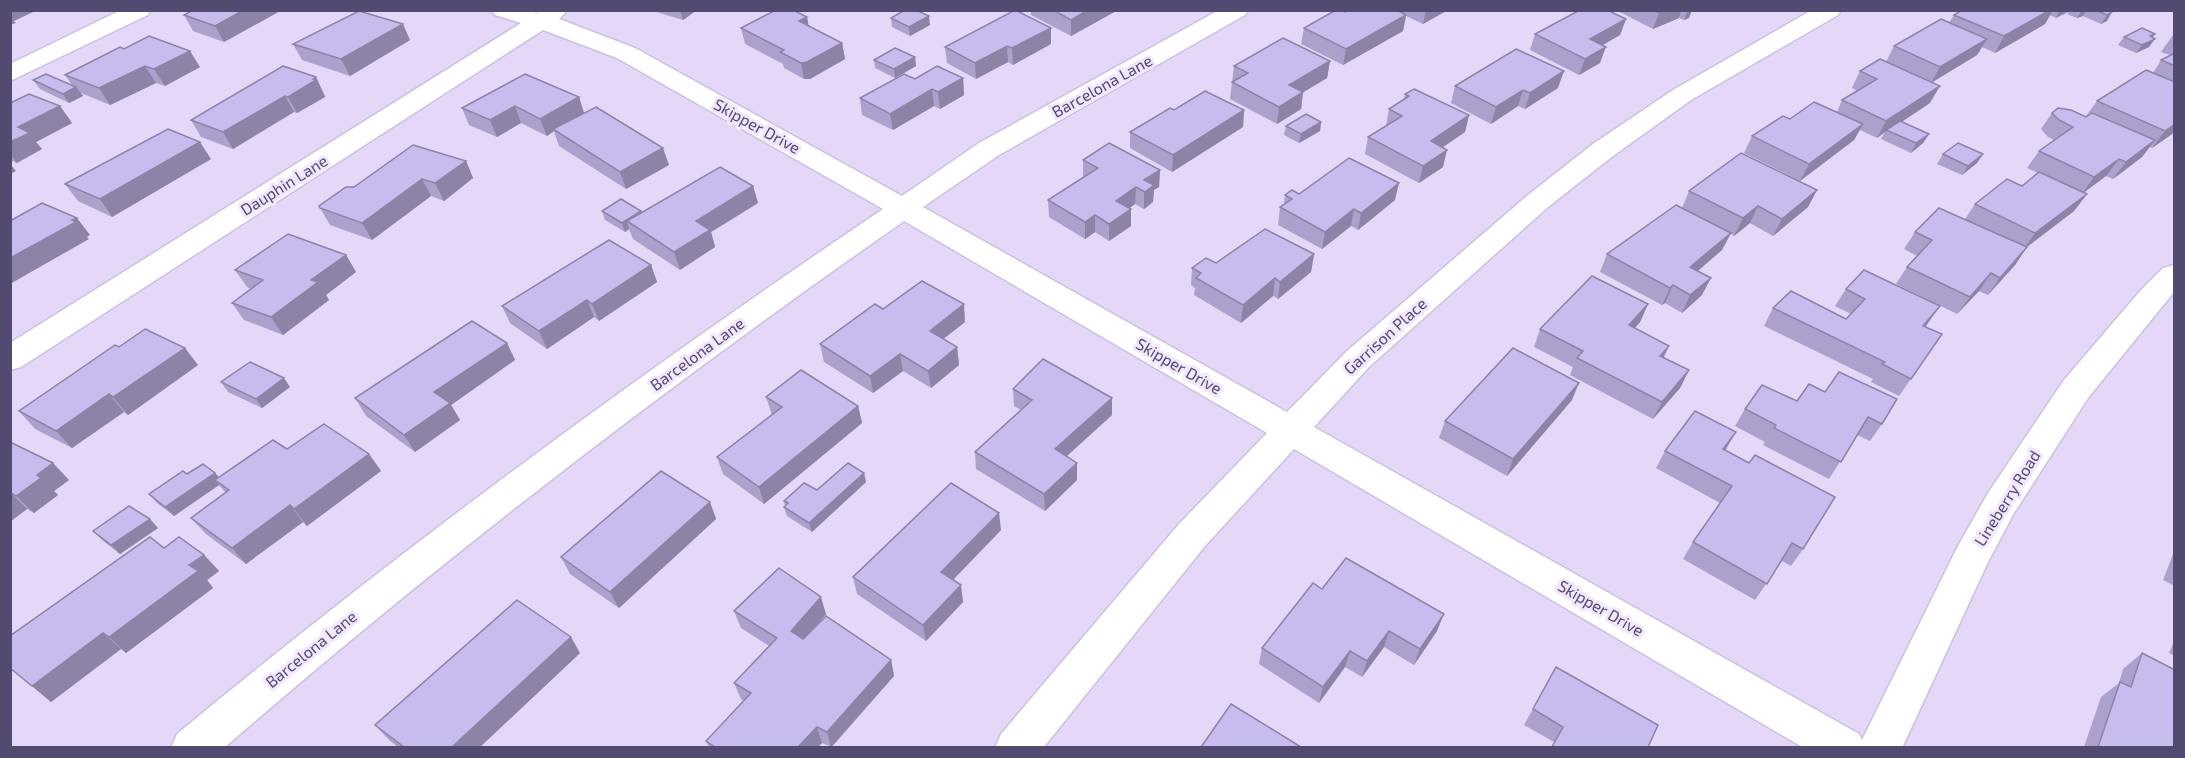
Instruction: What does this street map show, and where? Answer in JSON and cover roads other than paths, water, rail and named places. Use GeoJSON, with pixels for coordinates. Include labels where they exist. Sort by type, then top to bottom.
{"type":"FeatureCollection","features":[{"type":"Feature","properties":{"kind":"street"},"geometry":{"type":"LineString","coordinates":[[10,74],[140,10]]}},
{"type":"Feature","properties":{"kind":"street","name":"Skipper Drive"},"geometry":{"type":"LineString","coordinates":[[503,10],[549,16],[572,31],[627,53],[901,207],[1844,747]]}},
{"type":"Feature","properties":{"kind":"street","name":"Barcelona Lane"},"geometry":{"type":"LineString","coordinates":[[192,747],[290,665],[574,443],[901,207],[989,149],[1237,10]]}},
{"type":"Feature","properties":{"kind":"street","name":"Garrison Place"},"geometry":{"type":"LineString","coordinates":[[1016,747],[1192,535],[1290,429],[1367,352],[1538,201],[1603,150],[1682,96],[1830,10]]}},
{"type":"Feature","properties":{"kind":"street","name":"Dauphin Lane"},"geometry":{"type":"LineString","coordinates":[[10,359],[549,16]]}},
{"type":"Feature","properties":{"kind":"street","name":"Lineberry Road"},"geometry":{"type":"LineString","coordinates":[[1880,747],[1971,557],[2001,503],[2076,389],[2152,297],[2175,274]]}}]}
